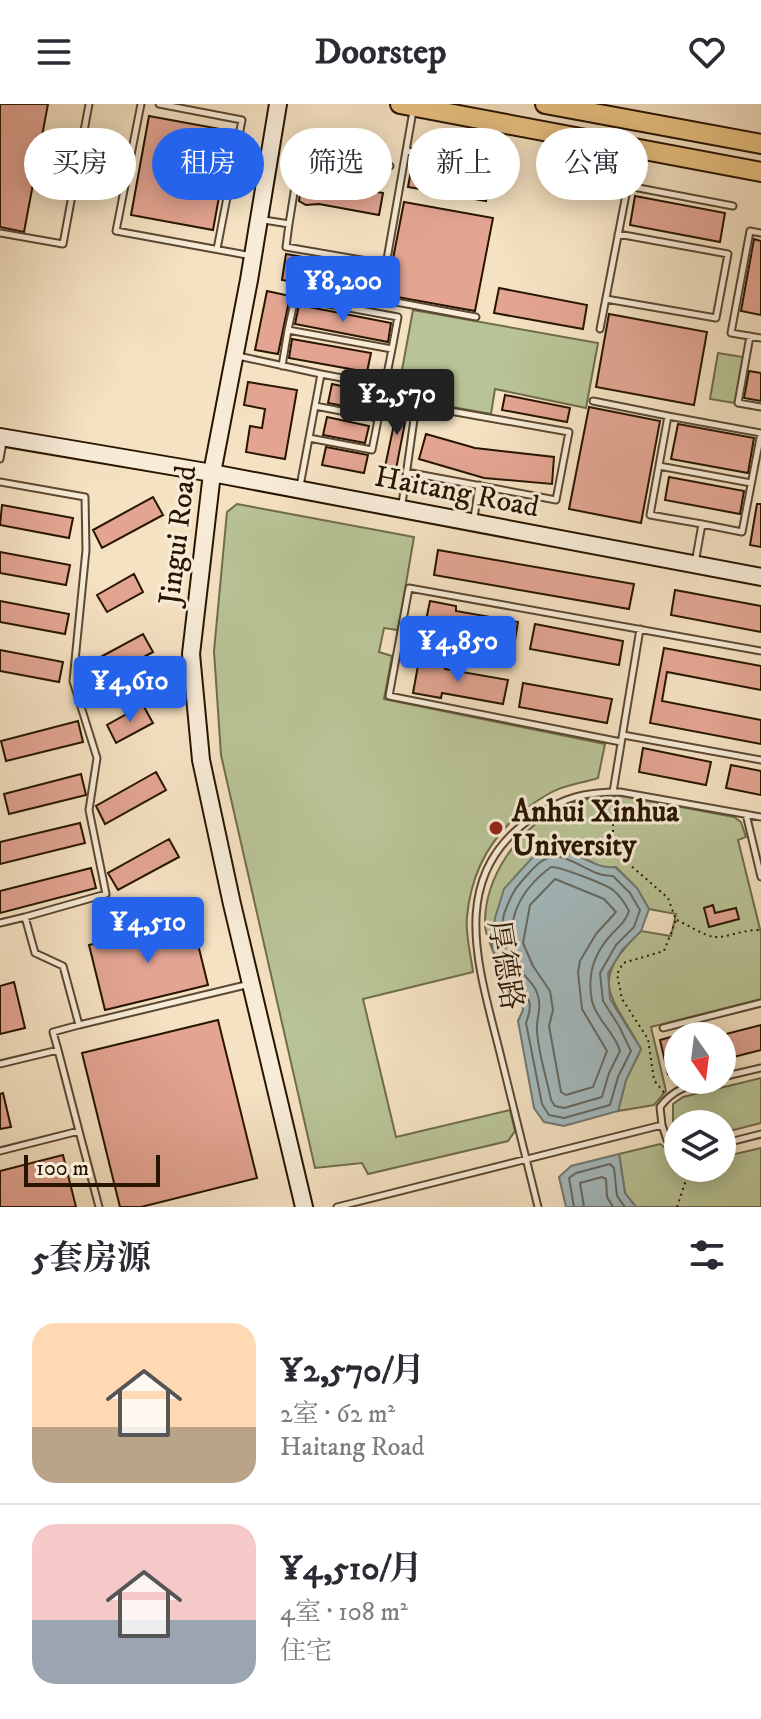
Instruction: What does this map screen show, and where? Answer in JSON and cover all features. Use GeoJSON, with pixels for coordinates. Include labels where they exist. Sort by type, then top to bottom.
{"type":"FeatureCollection","features":[{"type":"Feature","properties":{"kind":"main road"},"geometry":{"type":"LineString","coordinates":[[545,104],[761,144]]}},
{"type":"Feature","properties":{"kind":"main road"},"geometry":{"type":"LineString","coordinates":[[407,105],[536,129]]}},
{"type":"Feature","properties":{"kind":"main road"},"geometry":{"type":"LineString","coordinates":[[648,150],[761,172]]}},
{"type":"Feature","properties":{"kind":"street","name":"Jingui Road"},"geometry":{"type":"LineString","coordinates":[[278,104],[212,473],[191,654],[201,760],[304,1207]]}},
{"type":"Feature","properties":{"kind":"street","name":"Haitang Road"},"geometry":{"type":"LineString","coordinates":[[2,437],[212,473],[761,577]]}},
{"type":"Feature","properties":{"kind":"lane"},"geometry":{"type":"LineString","coordinates":[[0,233],[63,244],[89,104]]}},
{"type":"Feature","properties":{"kind":"lane"},"geometry":{"type":"LineString","coordinates":[[141,104],[116,231],[253,257]]}},
{"type":"Feature","properties":{"kind":"lane"},"geometry":{"type":"LineString","coordinates":[[159,104],[242,120],[217,249]]}},
{"type":"Feature","properties":{"kind":"lane"},"geometry":{"type":"LineString","coordinates":[[407,105],[406,151],[380,299],[476,317]]}},
{"type":"Feature","properties":{"kind":"lane"},"geometry":{"type":"LineString","coordinates":[[648,190],[733,206]]}},
{"type":"Feature","properties":{"kind":"lane"},"geometry":{"type":"LineString","coordinates":[[293,200],[286,247],[367,261]]}},
{"type":"Feature","properties":{"kind":"lane"},"geometry":{"type":"LineString","coordinates":[[600,329],[625,200]]}},
{"type":"Feature","properties":{"kind":"lane"},"geometry":{"type":"LineString","coordinates":[[259,219],[289,224]]}},
{"type":"Feature","properties":{"kind":"lane"},"geometry":{"type":"LineString","coordinates":[[761,233],[750,231],[731,333],[761,338]]}},
{"type":"Feature","properties":{"kind":"lane"},"geometry":{"type":"LineString","coordinates":[[606,299],[716,318],[728,254],[618,234]]}},
{"type":"Feature","properties":{"kind":"lane"},"geometry":{"type":"LineString","coordinates":[[282,366],[295,298],[398,317],[372,450],[309,438]]}},
{"type":"Feature","properties":{"kind":"lane"},"geometry":{"type":"LineString","coordinates":[[288,330],[392,349]]}},
{"type":"Feature","properties":{"kind":"lane"},"geometry":{"type":"LineString","coordinates":[[750,336],[738,403],[761,407]]}},
{"type":"Feature","properties":{"kind":"lane"},"geometry":{"type":"LineString","coordinates":[[235,355],[384,386]]}},
{"type":"Feature","properties":{"kind":"lane"},"geometry":{"type":"LineString","coordinates":[[300,490],[321,374]]}},
{"type":"Feature","properties":{"kind":"lane"},"geometry":{"type":"LineString","coordinates":[[593,401],[761,433],[742,532],[650,515],[668,416]]}},
{"type":"Feature","properties":{"kind":"lane"},"geometry":{"type":"LineString","coordinates":[[401,509],[406,472],[416,405],[569,432],[556,500],[406,472]]}},
{"type":"Feature","properties":{"kind":"lane"},"geometry":{"type":"LineString","coordinates":[[315,406],[378,418]]}},
{"type":"Feature","properties":{"kind":"lane"},"geometry":{"type":"LineString","coordinates":[[0,459],[2,437]]}},
{"type":"Feature","properties":{"kind":"lane"},"geometry":{"type":"LineString","coordinates":[[659,466],[751,483]]}},
{"type":"Feature","properties":{"kind":"lane"},"geometry":{"type":"LineString","coordinates":[[0,482],[85,497],[86,550],[73,681],[97,758],[89,810],[106,894],[0,923]]}},
{"type":"Feature","properties":{"kind":"lane"},"geometry":{"type":"LineString","coordinates":[[473,523],[479,485]]}},
{"type":"Feature","properties":{"kind":"lane"},"geometry":{"type":"LineString","coordinates":[[694,564],[702,524]]}},
{"type":"Feature","properties":{"kind":"lane"},"geometry":{"type":"LineString","coordinates":[[761,651],[409,588],[389,696],[761,760]]}},
{"type":"Feature","properties":{"kind":"lane"},"geometry":{"type":"LineString","coordinates":[[613,792],[640,629]]}},
{"type":"Feature","properties":{"kind":"lane","name":"厚德路"},"geometry":{"type":"LineString","coordinates":[[538,1207],[478,964],[474,919],[480,884],[494,852],[517,828],[561,800],[599,791],[761,817]]}},
{"type":"Feature","properties":{"kind":"lane"},"geometry":{"type":"LineString","coordinates":[[746,814],[761,877]]}},
{"type":"Feature","properties":{"kind":"lane"},"geometry":{"type":"LineString","coordinates":[[25,917],[35,953],[63,966],[79,1025]]}},
{"type":"Feature","properties":{"kind":"lane"},"geometry":{"type":"LineString","coordinates":[[99,1207],[53,1032],[251,983]]}},
{"type":"Feature","properties":{"kind":"lane"},"geometry":{"type":"LineString","coordinates":[[663,1028],[761,1003]]}},
{"type":"Feature","properties":{"kind":"lane"},"geometry":{"type":"LineString","coordinates":[[0,1064],[58,1050]]}},
{"type":"Feature","properties":{"kind":"lane"},"geometry":{"type":"LineString","coordinates":[[736,1074],[761,1068]]}},
{"type":"Feature","properties":{"kind":"lane"},"geometry":{"type":"LineString","coordinates":[[664,1131],[660,1107],[673,1094]]}},
{"type":"Feature","properties":{"kind":"lane"},"geometry":{"type":"LineString","coordinates":[[337,1207],[662,1125]]}},
{"type":"Feature","properties":{"kind":"lane"},"geometry":{"type":"LineString","coordinates":[[0,1151],[79,1131]]}},
{"type":"Feature","properties":{"kind":"lane"},"geometry":{"type":"LineString","coordinates":[[736,1140],[761,1134]]}},
{"type":"Feature","properties":{"kind":"path"},"geometry":{"type":"LineString","coordinates":[[613,792],[613,855],[621,857],[668,898],[676,920],[664,951],[623,963],[617,974],[622,999],[648,1039],[654,1080],[668,1098]]}},
{"type":"Feature","properties":{"kind":"path"},"geometry":{"type":"LineString","coordinates":[[676,920],[712,937],[728,936],[744,929],[761,930]]}},
{"type":"Feature","properties":{"kind":"path"},"geometry":{"type":"LineString","coordinates":[[677,1207],[685,1182]]}},
{"type":"Feature","properties":{"kind":"green space"},"geometry":{"type":"Polygon","coordinates":[[[413,310],[598,343],[586,408],[495,389],[491,414],[397,397],[413,310]]]}},
{"type":"Feature","properties":{"kind":"green space"},"geometry":{"type":"Polygon","coordinates":[[[718,353],[743,357],[735,403],[710,399],[718,353]]]}},
{"type":"Feature","properties":{"kind":"green space"},"geometry":{"type":"Polygon","coordinates":[[[237,504],[414,537],[398,630],[384,628],[379,652],[392,656],[384,699],[605,744],[598,778],[555,790],[517,816],[492,844],[475,878],[467,917],[473,972],[363,999],[396,1137],[510,1110],[515,1131],[508,1141],[368,1174],[362,1163],[315,1168],[221,755],[214,651],[227,512],[237,504]]]}},
{"type":"Feature","properties":{"kind":"green space"},"geometry":{"type":"Polygon","coordinates":[[[622,796],[734,817],[741,822],[746,837],[738,840],[761,933],[761,999],[651,1027],[664,1093],[654,1105],[618,1111],[626,1080],[641,1049],[614,1001],[609,977],[624,949],[641,931],[671,936],[676,914],[649,909],[637,888],[616,867],[605,869],[567,849],[543,850],[519,872],[505,893],[492,949],[485,925],[491,889],[518,841],[546,816],[569,804],[591,798],[622,796]]]}},
{"type":"Feature","properties":{"kind":"green space"},"geometry":{"type":"Polygon","coordinates":[[[761,1078],[761,1123],[736,1129],[736,1110],[673,1110],[673,1104],[683,1097],[736,1094],[736,1084],[761,1078]]]}},
{"type":"Feature","properties":{"kind":"green space"},"geometry":{"type":"Polygon","coordinates":[[[660,1144],[664,1147],[664,1182],[736,1182],[736,1154],[761,1148],[761,1207],[636,1207],[625,1193],[619,1154],[660,1144]]]}},
{"type":"Feature","properties":{"kind":"water"},"geometry":{"type":"Polygon","coordinates":[[[555,848],[600,866],[615,867],[637,888],[649,909],[641,931],[622,950],[608,973],[610,999],[641,1049],[626,1080],[618,1111],[564,1126],[544,1122],[534,1108],[518,1021],[523,1010],[521,998],[507,983],[492,949],[495,918],[504,889],[531,859],[543,850],[555,848]]]}},
{"type":"Feature","properties":{"kind":"water"},"geometry":{"type":"Polygon","coordinates":[[[619,1154],[625,1193],[636,1207],[566,1207],[559,1177],[571,1166],[619,1154]]]}},
{"type":"Feature","properties":{"kind":"building"},"geometry":{"type":"Polygon","coordinates":[[[0,104],[48,104],[44,128],[24,128],[24,200],[30,200],[24,232],[0,227],[0,104]]]}},
{"type":"Feature","properties":{"kind":"building"},"geometry":{"type":"Polygon","coordinates":[[[149,116],[215,128],[152,128],[152,200],[218,200],[213,230],[131,215],[149,116]]]}},
{"type":"Feature","properties":{"kind":"building"},"geometry":{"type":"Polygon","coordinates":[[[648,198],[725,213],[720,242],[630,225],[634,200],[648,198]]]}},
{"type":"Feature","properties":{"kind":"building"},"geometry":{"type":"Polygon","coordinates":[[[382,200],[379,215],[319,204],[306,205],[299,201],[382,200]]]}},
{"type":"Feature","properties":{"kind":"building"},"geometry":{"type":"Polygon","coordinates":[[[404,202],[493,218],[475,311],[386,295],[404,202]]]}},
{"type":"Feature","properties":{"kind":"building"},"geometry":{"type":"Polygon","coordinates":[[[754,239],[761,241],[761,315],[741,311],[754,239]]]}},
{"type":"Feature","properties":{"kind":"building"},"geometry":{"type":"Polygon","coordinates":[[[286,254],[370,269],[365,294],[282,280],[286,254]]]}},
{"type":"Feature","properties":{"kind":"building"},"geometry":{"type":"Polygon","coordinates":[[[499,288],[587,305],[583,329],[494,313],[499,288]]]}},
{"type":"Feature","properties":{"kind":"building"},"geometry":{"type":"Polygon","coordinates":[[[267,291],[290,296],[278,354],[255,350],[267,291]]]}},
{"type":"Feature","properties":{"kind":"building"},"geometry":{"type":"Polygon","coordinates":[[[299,305],[391,323],[388,342],[295,324],[299,305]]]}},
{"type":"Feature","properties":{"kind":"building"},"geometry":{"type":"Polygon","coordinates":[[[609,314],[707,332],[694,405],[596,387],[609,314]]]}},
{"type":"Feature","properties":{"kind":"building"},"geometry":{"type":"Polygon","coordinates":[[[292,339],[371,353],[367,372],[289,358],[292,339]]]}},
{"type":"Feature","properties":{"kind":"building"},"geometry":{"type":"Polygon","coordinates":[[[749,371],[761,373],[761,401],[744,398],[749,371]]]}},
{"type":"Feature","properties":{"kind":"building"},"geometry":{"type":"Polygon","coordinates":[[[248,382],[297,390],[285,459],[246,452],[250,426],[262,428],[265,409],[244,405],[248,382]]]}},
{"type":"Feature","properties":{"kind":"building"},"geometry":{"type":"Polygon","coordinates":[[[332,384],[375,393],[371,411],[328,403],[332,384]]]}},
{"type":"Feature","properties":{"kind":"building"},"geometry":{"type":"Polygon","coordinates":[[[505,395],[570,408],[567,422],[502,410],[505,395]]]}},
{"type":"Feature","properties":{"kind":"building"},"geometry":{"type":"Polygon","coordinates":[[[398,405],[408,407],[396,469],[385,467],[398,405]]]}},
{"type":"Feature","properties":{"kind":"building"},"geometry":{"type":"Polygon","coordinates":[[[589,407],[660,421],[641,523],[569,509],[589,407]]]}},
{"type":"Feature","properties":{"kind":"building"},"geometry":{"type":"Polygon","coordinates":[[[327,417],[369,426],[365,443],[323,435],[327,417]]]}},
{"type":"Feature","properties":{"kind":"building"},"geometry":{"type":"Polygon","coordinates":[[[678,424],[754,438],[748,473],[671,459],[678,424]]]}},
{"type":"Feature","properties":{"kind":"building"},"geometry":{"type":"Polygon","coordinates":[[[426,434],[475,448],[554,457],[552,484],[484,478],[419,459],[426,434]]]}},
{"type":"Feature","properties":{"kind":"building"},"geometry":{"type":"Polygon","coordinates":[[[326,447],[368,455],[364,473],[322,465],[326,447]]]}},
{"type":"Feature","properties":{"kind":"building"},"geometry":{"type":"Polygon","coordinates":[[[669,477],[744,491],[740,514],[665,500],[669,477]]]}},
{"type":"Feature","properties":{"kind":"building"},"geometry":{"type":"Polygon","coordinates":[[[153,497],[163,515],[102,548],[93,530],[153,497]]]}},
{"type":"Feature","properties":{"kind":"building"},"geometry":{"type":"Polygon","coordinates":[[[757,504],[761,504],[761,547],[750,545],[757,504]]]}},
{"type":"Feature","properties":{"kind":"building"},"geometry":{"type":"Polygon","coordinates":[[[2,505],[73,518],[69,538],[0,525],[2,505]]]}},
{"type":"Feature","properties":{"kind":"building"},"geometry":{"type":"Polygon","coordinates":[[[438,550],[634,584],[629,609],[434,575],[438,550]]]}},
{"type":"Feature","properties":{"kind":"building"},"geometry":{"type":"Polygon","coordinates":[[[0,552],[70,565],[66,585],[0,573],[0,552]]]}},
{"type":"Feature","properties":{"kind":"building"},"geometry":{"type":"Polygon","coordinates":[[[134,574],[143,592],[107,612],[97,595],[134,574]]]}},
{"type":"Feature","properties":{"kind":"building"},"geometry":{"type":"Polygon","coordinates":[[[675,590],[761,606],[761,632],[671,615],[675,590]]]}},
{"type":"Feature","properties":{"kind":"building"},"geometry":{"type":"Polygon","coordinates":[[[0,601],[69,614],[65,634],[0,622],[0,601]]]}},
{"type":"Feature","properties":{"kind":"building"},"geometry":{"type":"Polygon","coordinates":[[[430,601],[456,606],[456,611],[518,622],[514,646],[453,634],[452,640],[423,635],[430,601]]]}},
{"type":"Feature","properties":{"kind":"building"},"geometry":{"type":"Polygon","coordinates":[[[535,624],[623,641],[619,665],[530,649],[535,624]]]}},
{"type":"Feature","properties":{"kind":"building"},"geometry":{"type":"Polygon","coordinates":[[[143,634],[153,652],[92,685],[82,667],[143,634]]]}},
{"type":"Feature","properties":{"kind":"building"},"geometry":{"type":"Polygon","coordinates":[[[664,648],[761,666],[761,690],[667,672],[662,701],[761,720],[761,744],[650,723],[664,648]]]}},
{"type":"Feature","properties":{"kind":"building"},"geometry":{"type":"Polygon","coordinates":[[[0,650],[63,662],[59,682],[0,671],[0,650]]]}},
{"type":"Feature","properties":{"kind":"building"},"geometry":{"type":"Polygon","coordinates":[[[419,660],[446,665],[445,669],[508,680],[503,704],[442,693],[441,698],[413,693],[419,660]]]}},
{"type":"Feature","properties":{"kind":"building"},"geometry":{"type":"Polygon","coordinates":[[[523,683],[612,699],[607,723],[519,707],[523,683]]]}},
{"type":"Feature","properties":{"kind":"building"},"geometry":{"type":"Polygon","coordinates":[[[143,705],[153,723],[116,743],[107,725],[143,705]]]}},
{"type":"Feature","properties":{"kind":"building"},"geometry":{"type":"Polygon","coordinates":[[[78,721],[83,742],[6,761],[1,741],[78,721]]]}},
{"type":"Feature","properties":{"kind":"building"},"geometry":{"type":"Polygon","coordinates":[[[643,748],[711,762],[706,785],[639,772],[643,748]]]}},
{"type":"Feature","properties":{"kind":"building"},"geometry":{"type":"Polygon","coordinates":[[[731,765],[761,771],[761,795],[726,788],[731,765]]]}},
{"type":"Feature","properties":{"kind":"building"},"geometry":{"type":"Polygon","coordinates":[[[156,772],[166,790],[105,824],[96,806],[156,772]]]}},
{"type":"Feature","properties":{"kind":"building"},"geometry":{"type":"Polygon","coordinates":[[[81,774],[86,795],[9,814],[4,794],[81,774]]]}},
{"type":"Feature","properties":{"kind":"building"},"geometry":{"type":"Polygon","coordinates":[[[80,823],[85,843],[0,864],[0,842],[80,823]]]}},
{"type":"Feature","properties":{"kind":"building"},"geometry":{"type":"Polygon","coordinates":[[[169,839],[179,857],[118,890],[108,873],[169,839]]]}},
{"type":"Feature","properties":{"kind":"building"},"geometry":{"type":"Polygon","coordinates":[[[91,868],[96,888],[0,913],[0,891],[91,868]]]}},
{"type":"Feature","properties":{"kind":"building"},"geometry":{"type":"Polygon","coordinates":[[[713,905],[715,913],[736,908],[739,919],[709,927],[704,908],[713,905]]]}},
{"type":"Feature","properties":{"kind":"building"},"geometry":{"type":"Polygon","coordinates":[[[192,920],[208,985],[105,1010],[89,945],[192,920]]]}},
{"type":"Feature","properties":{"kind":"building"},"geometry":{"type":"Polygon","coordinates":[[[14,982],[25,1028],[0,1034],[0,986],[14,982]]]}},
{"type":"Feature","properties":{"kind":"building"},"geometry":{"type":"Polygon","coordinates":[[[218,1020],[257,1178],[141,1207],[120,1207],[82,1053],[218,1020]]]}},
{"type":"Feature","properties":{"kind":"building"},"geometry":{"type":"Polygon","coordinates":[[[761,1025],[761,1050],[736,1056],[736,1031],[761,1025]]]}},
{"type":"Feature","properties":{"kind":"building"},"geometry":{"type":"Polygon","coordinates":[[[3,1093],[11,1127],[0,1129],[0,1094],[3,1093]]]}},
{"type":"Feature","properties":{"kind":"building"},"geometry":{"type":"Polygon","coordinates":[[[63,1155],[76,1207],[0,1207],[0,1171],[63,1155]]]}},
{"type":"Feature","properties":{"kind":"place","name":"Anhui Xinhua University"},"geometry":{"type":"Point","coordinates":[496,828]}}]}
